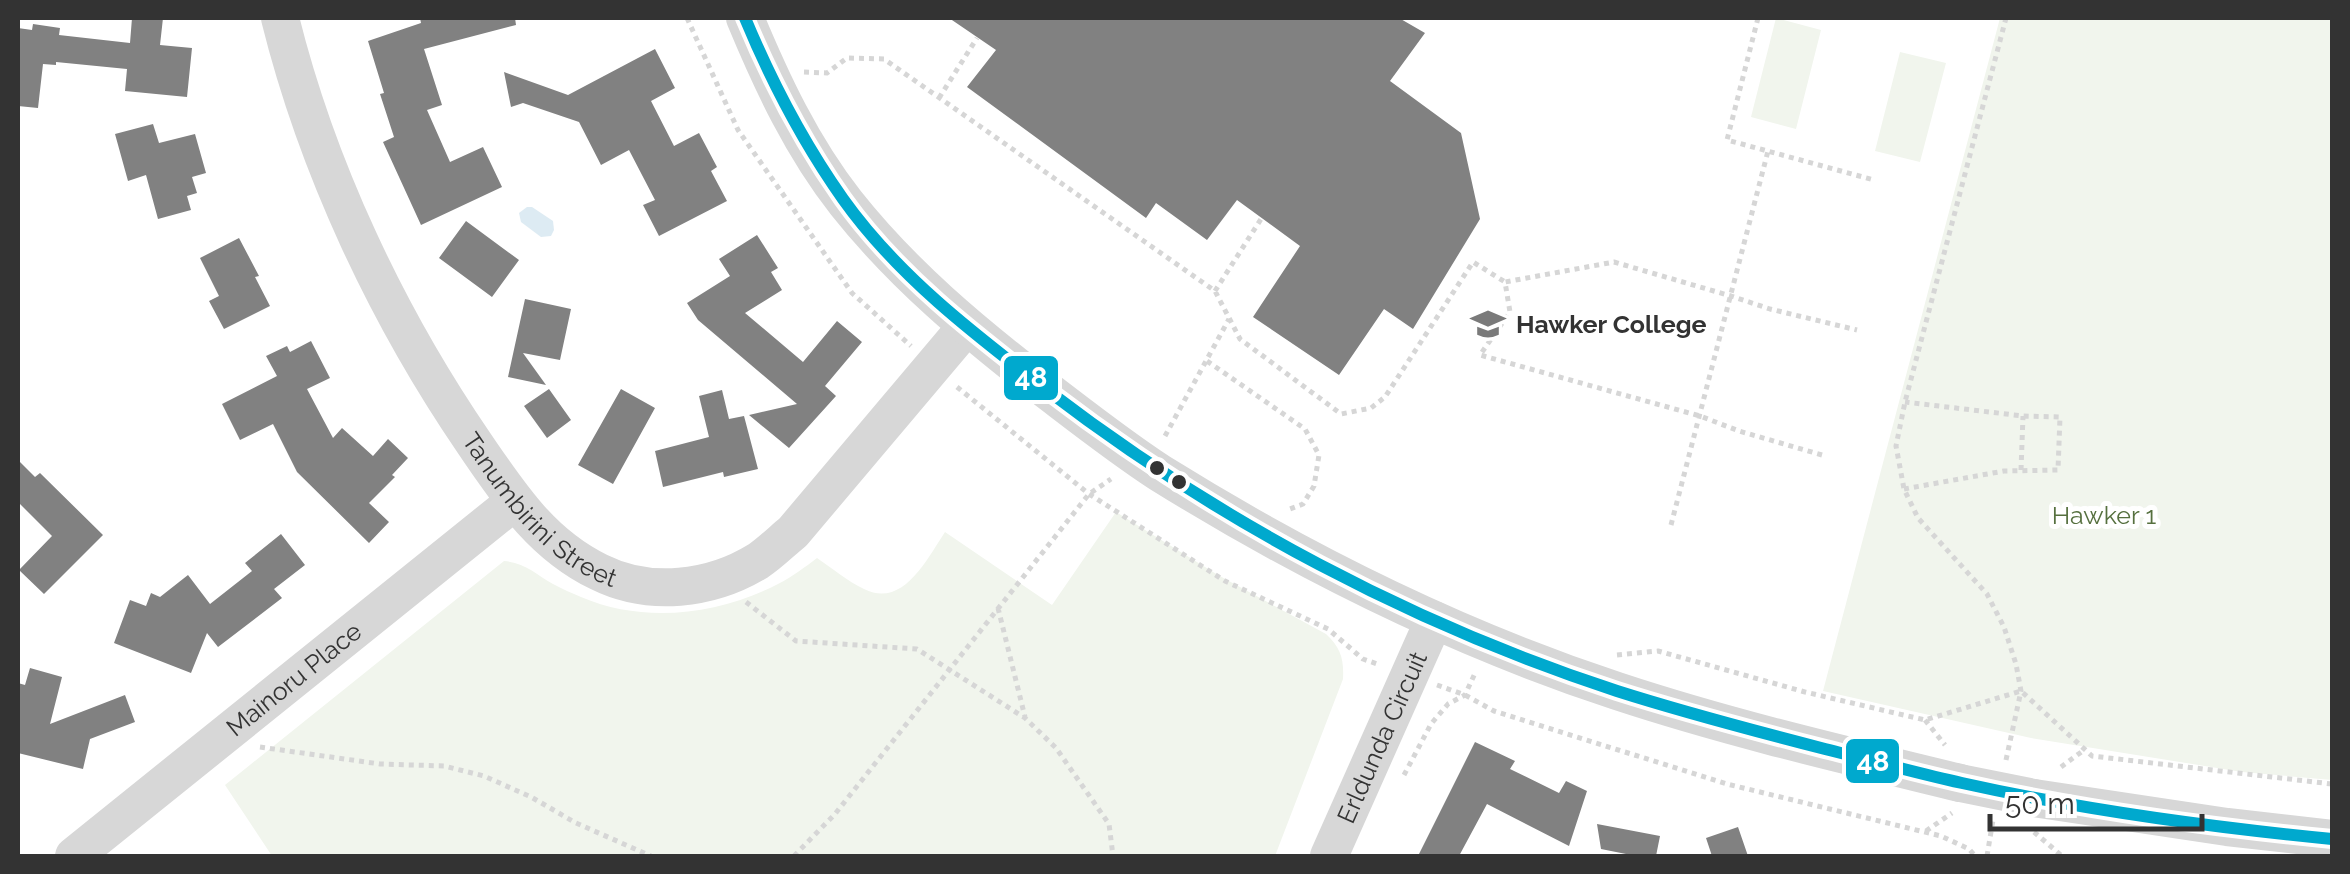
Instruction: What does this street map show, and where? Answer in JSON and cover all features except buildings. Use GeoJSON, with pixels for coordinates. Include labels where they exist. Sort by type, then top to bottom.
{"type":"FeatureCollection","features":[{"type":"Feature","properties":{"kind":"street","name":"Tanumbirini Street"},"geometry":{"type":"LineString","coordinates":[[280,18],[340,194],[408,338],[514,502],[563,552],[601,574],[641,586],[683,588],[723,579],[760,560],[793,532],[966,326]]}},
{"type":"Feature","properties":{"kind":"street"},"geometry":{"type":"LineString","coordinates":[[745,18],[794,124],[844,200],[902,268],[966,326],[1131,452],[1297,553],[1488,643],[1698,716],[1955,782],[2039,799],[2332,839]]}},
{"type":"Feature","properties":{"kind":"street","name":"Mainoru Place"},"geometry":{"type":"LineString","coordinates":[[74,856],[514,502]]}},
{"type":"Feature","properties":{"kind":"street","name":"Erldunda Circuit"},"geometry":{"type":"LineString","coordinates":[[1329,856],[1434,620]]}},
{"type":"Feature","properties":{"kind":"path"},"geometry":{"type":"LineString","coordinates":[[1758,18],[1727,140],[1874,180]]}},
{"type":"Feature","properties":{"kind":"path"},"geometry":{"type":"LineString","coordinates":[[2005,764],[2022,691],[2004,628],[1987,594],[1918,518],[1904,490],[1896,446],[2006,18]]}},
{"type":"Feature","properties":{"kind":"path"},"geometry":{"type":"LineString","coordinates":[[938,98],[977,38]]}},
{"type":"Feature","properties":{"kind":"path"},"geometry":{"type":"LineString","coordinates":[[803,72],[827,73],[847,58],[884,59],[1215,291],[1240,339],[1341,414],[1371,408],[1385,397],[1472,262],[1505,282],[1614,262],[1770,309],[1858,330]]}},
{"type":"Feature","properties":{"kind":"path"},"geometry":{"type":"LineString","coordinates":[[798,63],[811,85]]}},
{"type":"Feature","properties":{"kind":"path"},"geometry":{"type":"LineString","coordinates":[[1672,525],[1768,151]]}},
{"type":"Feature","properties":{"kind":"path"},"geometry":{"type":"LineString","coordinates":[[1215,291],[1261,218]]}},
{"type":"Feature","properties":{"kind":"path"},"geometry":{"type":"LineString","coordinates":[[1505,282],[1510,312],[1480,356],[1822,454]]}},
{"type":"Feature","properties":{"kind":"path"},"geometry":{"type":"LineString","coordinates":[[794,856],[835,814],[1088,494],[1110,480],[1147,427],[1164,439],[1229,318]]}},
{"type":"Feature","properties":{"kind":"path"},"geometry":{"type":"LineString","coordinates":[[1206,362],[1305,429],[1319,455],[1314,486],[1303,504],[1287,510],[1302,518]]}},
{"type":"Feature","properties":{"kind":"path"},"geometry":{"type":"LineString","coordinates":[[1904,490],[2020,470],[2058,470],[2060,417],[1905,402]]}},
{"type":"Feature","properties":{"kind":"path"},"geometry":{"type":"LineString","coordinates":[[2020,470],[2023,416]]}},
{"type":"Feature","properties":{"kind":"path"},"geometry":{"type":"LineString","coordinates":[[723,579],[756,612],[796,642],[916,649],[1025,718],[1056,748],[1109,824],[1113,856]]}},
{"type":"Feature","properties":{"kind":"path"},"geometry":{"type":"LineString","coordinates":[[998,608],[1025,718]]}},
{"type":"Feature","properties":{"kind":"path"},"geometry":{"type":"LineString","coordinates":[[1396,790],[1431,724],[1448,704],[1464,695],[1488,643]]}},
{"type":"Feature","properties":{"kind":"path"},"geometry":{"type":"LineString","coordinates":[[1617,655],[1658,651],[1925,720],[2022,691]]}},
{"type":"Feature","properties":{"kind":"path"},"geometry":{"type":"LineString","coordinates":[[2022,691],[2092,756],[2332,784]]}},
{"type":"Feature","properties":{"kind":"path"},"geometry":{"type":"LineString","coordinates":[[1925,720],[1955,782],[1926,831]]}},
{"type":"Feature","properties":{"kind":"path"},"geometry":{"type":"LineString","coordinates":[[217,741],[380,764],[444,766],[484,776],[652,856]]}},
{"type":"Feature","properties":{"kind":"path"},"geometry":{"type":"LineString","coordinates":[[2062,856],[2039,799],[2084,750]]}},
{"type":"Feature","properties":{"kind":"path"},"geometry":{"type":"LineString","coordinates":[[1987,856],[1993,820]]}},
{"type":"Feature","properties":{"kind":"green space"},"geometry":{"type":"Polygon","coordinates":[[[1776,18],[1821,30],[1796,129],[1751,117],[1776,18]]]}},
{"type":"Feature","properties":{"kind":"green space","name":"Hawker 1"},"geometry":{"type":"Polygon","coordinates":[[[2000,18],[2332,18],[2332,780],[2242,772],[2031,738],[1823,691],[2000,18]]]}},
{"type":"Feature","properties":{"kind":"green space"},"geometry":{"type":"Polygon","coordinates":[[[1900,52],[1946,63],[1920,162],[1875,151],[1900,52]]]}},
{"type":"Feature","properties":{"kind":"green space"},"geometry":{"type":"Polygon","coordinates":[[[1116,512],[1218,575],[1326,634],[1338,649],[1343,679],[1275,856],[272,856],[225,785],[504,561],[605,605],[630,611],[681,612],[755,595],[817,558],[864,589],[891,592],[902,587],[922,567],[945,532],[1052,605],[1116,512]]]}},
{"type":"Feature","properties":{"kind":"shaded area"},"geometry":{"type":"Polygon","coordinates":[[[527,207],[553,221],[551,236],[541,237],[521,222],[519,213],[527,207]]]}},
{"type":"Feature","properties":{"kind":"transit line","name":"48"},"geometry":{"type":"LineString","coordinates":[[745,18],[789,111],[828,177],[864,227],[912,278],[992,347],[1112,438],[1179,483],[1319,564],[1465,634],[1541,664],[1721,721],[2008,793],[2146,817],[2332,839]]}},
{"type":"Feature","properties":{"kind":"place","name":"Hawker College"},"geometry":{"type":"Point","coordinates":[1488,324]}}]}
